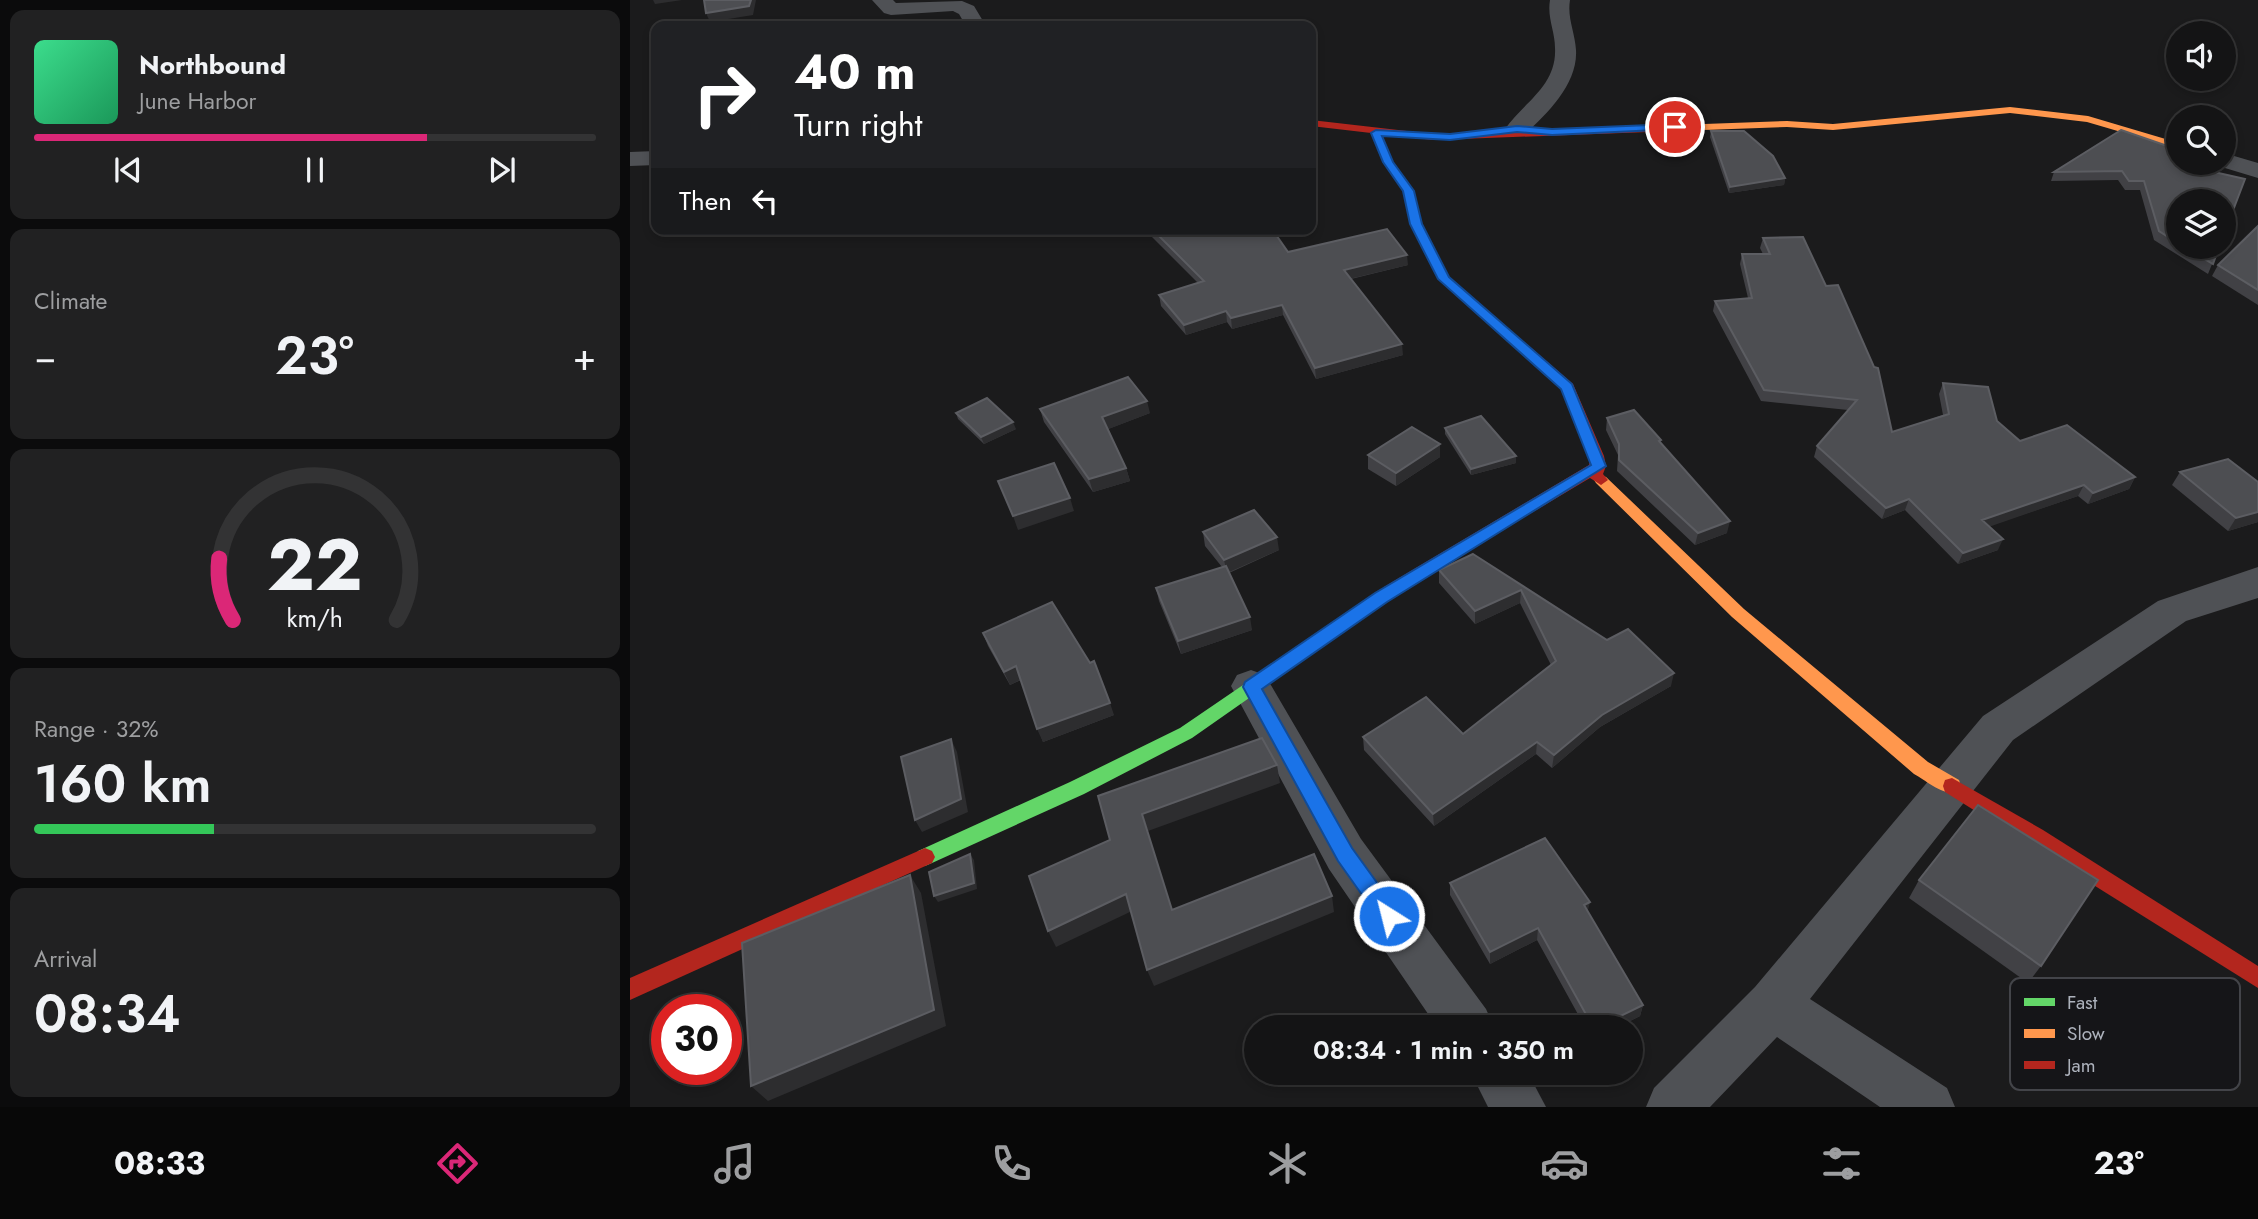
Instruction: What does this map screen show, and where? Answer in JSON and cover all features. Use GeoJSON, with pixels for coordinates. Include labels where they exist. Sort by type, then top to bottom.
{"type":"FeatureCollection","features":[{"type":"Feature","properties":{"kind":"street"},"geometry":{"type":"LineString","coordinates":[[882,0],[891,9],[955,5],[967,9],[973,21]]}},
{"type":"Feature","properties":{"kind":"street"},"geometry":{"type":"LineString","coordinates":[[1517,129],[1531,117],[1559,76],[1566,49],[1557,11],[1560,0]]}},
{"type":"Feature","properties":{"kind":"street"},"geometry":{"type":"LineString","coordinates":[[1316,124],[1376,133],[1450,137],[1517,129],[1552,132],[1787,124],[1833,127],[2010,110],[2088,119],[2166,142]]}},
{"type":"Feature","properties":{"kind":"street"},"geometry":{"type":"LineString","coordinates":[[1376,133],[1388,162],[1408,191],[1416,224],[1444,279],[1567,387],[1599,466],[1596,475],[1738,613],[1922,768],[2036,836],[2258,978]]}},
{"type":"Feature","properties":{"kind":"street"},"geometry":{"type":"LineString","coordinates":[[630,159],[651,158]]}},
{"type":"Feature","properties":{"kind":"street"},"geometry":{"type":"LineString","coordinates":[[2236,164],[2258,171]]}},
{"type":"Feature","properties":{"kind":"street"},"geometry":{"type":"LineString","coordinates":[[630,989],[1077,788],[1186,733],[1381,597],[1599,466]]}},
{"type":"Feature","properties":{"kind":"street"},"geometry":{"type":"LineString","coordinates":[[1673,1107],[1773,1005],[1953,787],[1998,728],[2122,642],[2172,611],[2241,590],[2258,581]]}},
{"type":"Feature","properties":{"kind":"street"},"geometry":{"type":"LineString","coordinates":[[1251,687],[1345,854],[1459,1015]]}},
{"type":"Feature","properties":{"kind":"street"},"geometry":{"type":"LineString","coordinates":[[1773,1005],[1928,1107]]}},
{"type":"Feature","properties":{"kind":"street"},"geometry":{"type":"LineString","coordinates":[[1505,1085],[1519,1107]]}},
{"type":"Feature","properties":{"kind":"building"},"geometry":{"type":"Polygon","coordinates":[[[704,0],[751,0],[749,6],[706,13],[704,0]]]}},
{"type":"Feature","properties":{"kind":"building"},"geometry":{"type":"Polygon","coordinates":[[[2121,130],[2166,146],[2166,175],[2227,175],[2245,179],[2236,203],[2236,189],[2166,189],[2166,236],[2159,231],[2144,181],[2129,181],[2122,171],[2054,172],[2121,130]]]}},
{"type":"Feature","properties":{"kind":"building"},"geometry":{"type":"Polygon","coordinates":[[[1711,131],[1744,131],[1773,156],[1785,178],[1730,187],[1711,131]]]}},
{"type":"Feature","properties":{"kind":"building"},"geometry":{"type":"Polygon","coordinates":[[[2258,226],[2258,290],[2218,265],[2224,259],[2236,259],[2236,247],[2258,226]]]}},
{"type":"Feature","properties":{"kind":"building"},"geometry":{"type":"Polygon","coordinates":[[[1387,229],[1407,255],[1344,270],[1402,344],[1315,368],[1282,305],[1231,318],[1226,311],[1184,325],[1159,295],[1204,281],[1158,235],[1276,235],[1288,252],[1387,229]]]}},
{"type":"Feature","properties":{"kind":"building"},"geometry":{"type":"Polygon","coordinates":[[[1803,237],[1826,286],[1838,285],[1874,367],[1878,368],[1892,432],[1949,414],[1943,383],[1988,387],[1997,421],[2020,441],[2067,425],[2135,477],[2093,493],[2084,485],[1982,520],[2003,539],[1963,553],[1909,499],[1886,508],[1817,446],[1857,400],[1764,390],[1715,301],[1752,298],[1742,254],[1770,254],[1763,238],[1803,237]]]}},
{"type":"Feature","properties":{"kind":"building"},"geometry":{"type":"Polygon","coordinates":[[[1128,377],[1147,401],[1102,417],[1126,468],[1089,479],[1040,409],[1128,377]]]}},
{"type":"Feature","properties":{"kind":"building"},"geometry":{"type":"Polygon","coordinates":[[[987,398],[1013,422],[981,437],[956,413],[987,398]]]}},
{"type":"Feature","properties":{"kind":"building"},"geometry":{"type":"Polygon","coordinates":[[[1634,410],[1730,521],[1698,533],[1619,460],[1619,444],[1607,418],[1634,410]]]}},
{"type":"Feature","properties":{"kind":"building"},"geometry":{"type":"Polygon","coordinates":[[[1481,416],[1516,456],[1471,469],[1445,428],[1481,416]]]}},
{"type":"Feature","properties":{"kind":"building"},"geometry":{"type":"Polygon","coordinates":[[[1412,427],[1440,444],[1396,473],[1368,455],[1412,427]]]}},
{"type":"Feature","properties":{"kind":"building"},"geometry":{"type":"Polygon","coordinates":[[[2228,459],[2258,482],[2258,512],[2236,518],[2180,472],[2228,459]]]}},
{"type":"Feature","properties":{"kind":"building"},"geometry":{"type":"Polygon","coordinates":[[[1054,463],[1070,498],[1013,516],[998,481],[1054,463]]]}},
{"type":"Feature","properties":{"kind":"building"},"geometry":{"type":"Polygon","coordinates":[[[1254,510],[1277,537],[1224,560],[1203,532],[1254,510]]]}},
{"type":"Feature","properties":{"kind":"building"},"geometry":{"type":"Polygon","coordinates":[[[1473,554],[1607,640],[1628,629],[1674,673],[1602,715],[1554,755],[1537,742],[1433,814],[1363,737],[1426,697],[1463,734],[1556,661],[1521,590],[1475,611],[1439,570],[1473,554]]]}},
{"type":"Feature","properties":{"kind":"building"},"geometry":{"type":"Polygon","coordinates":[[[1226,566],[1250,617],[1178,641],[1156,588],[1226,566]]]}},
{"type":"Feature","properties":{"kind":"building"},"geometry":{"type":"Polygon","coordinates":[[[1052,602],[1090,663],[1094,661],[1110,703],[1037,729],[1016,666],[1004,672],[983,633],[1052,602]]]}},
{"type":"Feature","properties":{"kind":"building"},"geometry":{"type":"Polygon","coordinates":[[[1262,738],[1277,765],[1142,814],[1172,910],[1314,854],[1332,896],[1147,970],[1126,894],[1048,931],[1029,876],[1110,840],[1098,796],[1262,738]]]}},
{"type":"Feature","properties":{"kind":"building"},"geometry":{"type":"Polygon","coordinates":[[[951,739],[961,799],[915,820],[901,757],[951,739]]]}},
{"type":"Feature","properties":{"kind":"building"},"geometry":{"type":"Polygon","coordinates":[[[1978,805],[2098,880],[2041,966],[1919,880],[1978,805]]]}},
{"type":"Feature","properties":{"kind":"building"},"geometry":{"type":"Polygon","coordinates":[[[1545,838],[1590,902],[1584,905],[1643,1005],[1623,1015],[1586,1015],[1538,928],[1490,952],[1450,883],[1545,838]]]}},
{"type":"Feature","properties":{"kind":"building"},"geometry":{"type":"Polygon","coordinates":[[[970,854],[974,883],[934,896],[929,872],[970,854]]]}},
{"type":"Feature","properties":{"kind":"building"},"geometry":{"type":"Polygon","coordinates":[[[910,875],[934,1010],[751,1086],[742,943],[910,875]]]}},
{"type":"Feature","properties":{"kind":"traffic: fast"},"geometry":{"type":"LineString","coordinates":[[925,857],[1077,788],[1186,733],[1390,591]]}},
{"type":"Feature","properties":{"kind":"traffic: slow"},"geometry":{"type":"LineString","coordinates":[[1649,129],[1787,124],[1833,127],[2010,110],[2088,119],[2166,142]]}},
{"type":"Feature","properties":{"kind":"traffic: slow"},"geometry":{"type":"LineString","coordinates":[[1601,480],[1738,613],[1921,768],[1952,786]]}},
{"type":"Feature","properties":{"kind":"traffic: jam"},"geometry":{"type":"LineString","coordinates":[[1316,124],[1433,137],[1649,129]]}},
{"type":"Feature","properties":{"kind":"traffic: jam"},"geometry":{"type":"LineString","coordinates":[[1376,133],[1388,162],[1408,191],[1416,224],[1444,279],[1568,387],[1597,456],[1596,475],[1601,480]]}},
{"type":"Feature","properties":{"kind":"traffic: jam"},"geometry":{"type":"LineString","coordinates":[[1390,591],[1599,466]]}},
{"type":"Feature","properties":{"kind":"traffic: jam"},"geometry":{"type":"LineString","coordinates":[[1952,786],[2036,836],[2258,978]]}},
{"type":"Feature","properties":{"kind":"traffic: jam"},"geometry":{"type":"LineString","coordinates":[[630,989],[925,857]]}},
{"type":"Feature","properties":{"kind":"route"},"geometry":{"type":"LineString","coordinates":[[1389,916],[1345,854],[1251,687],[1381,597],[1599,466],[1567,387],[1444,279],[1416,224],[1408,191],[1388,162],[1376,133],[1450,137],[1517,129],[1552,132],[1675,127]]}}]}
